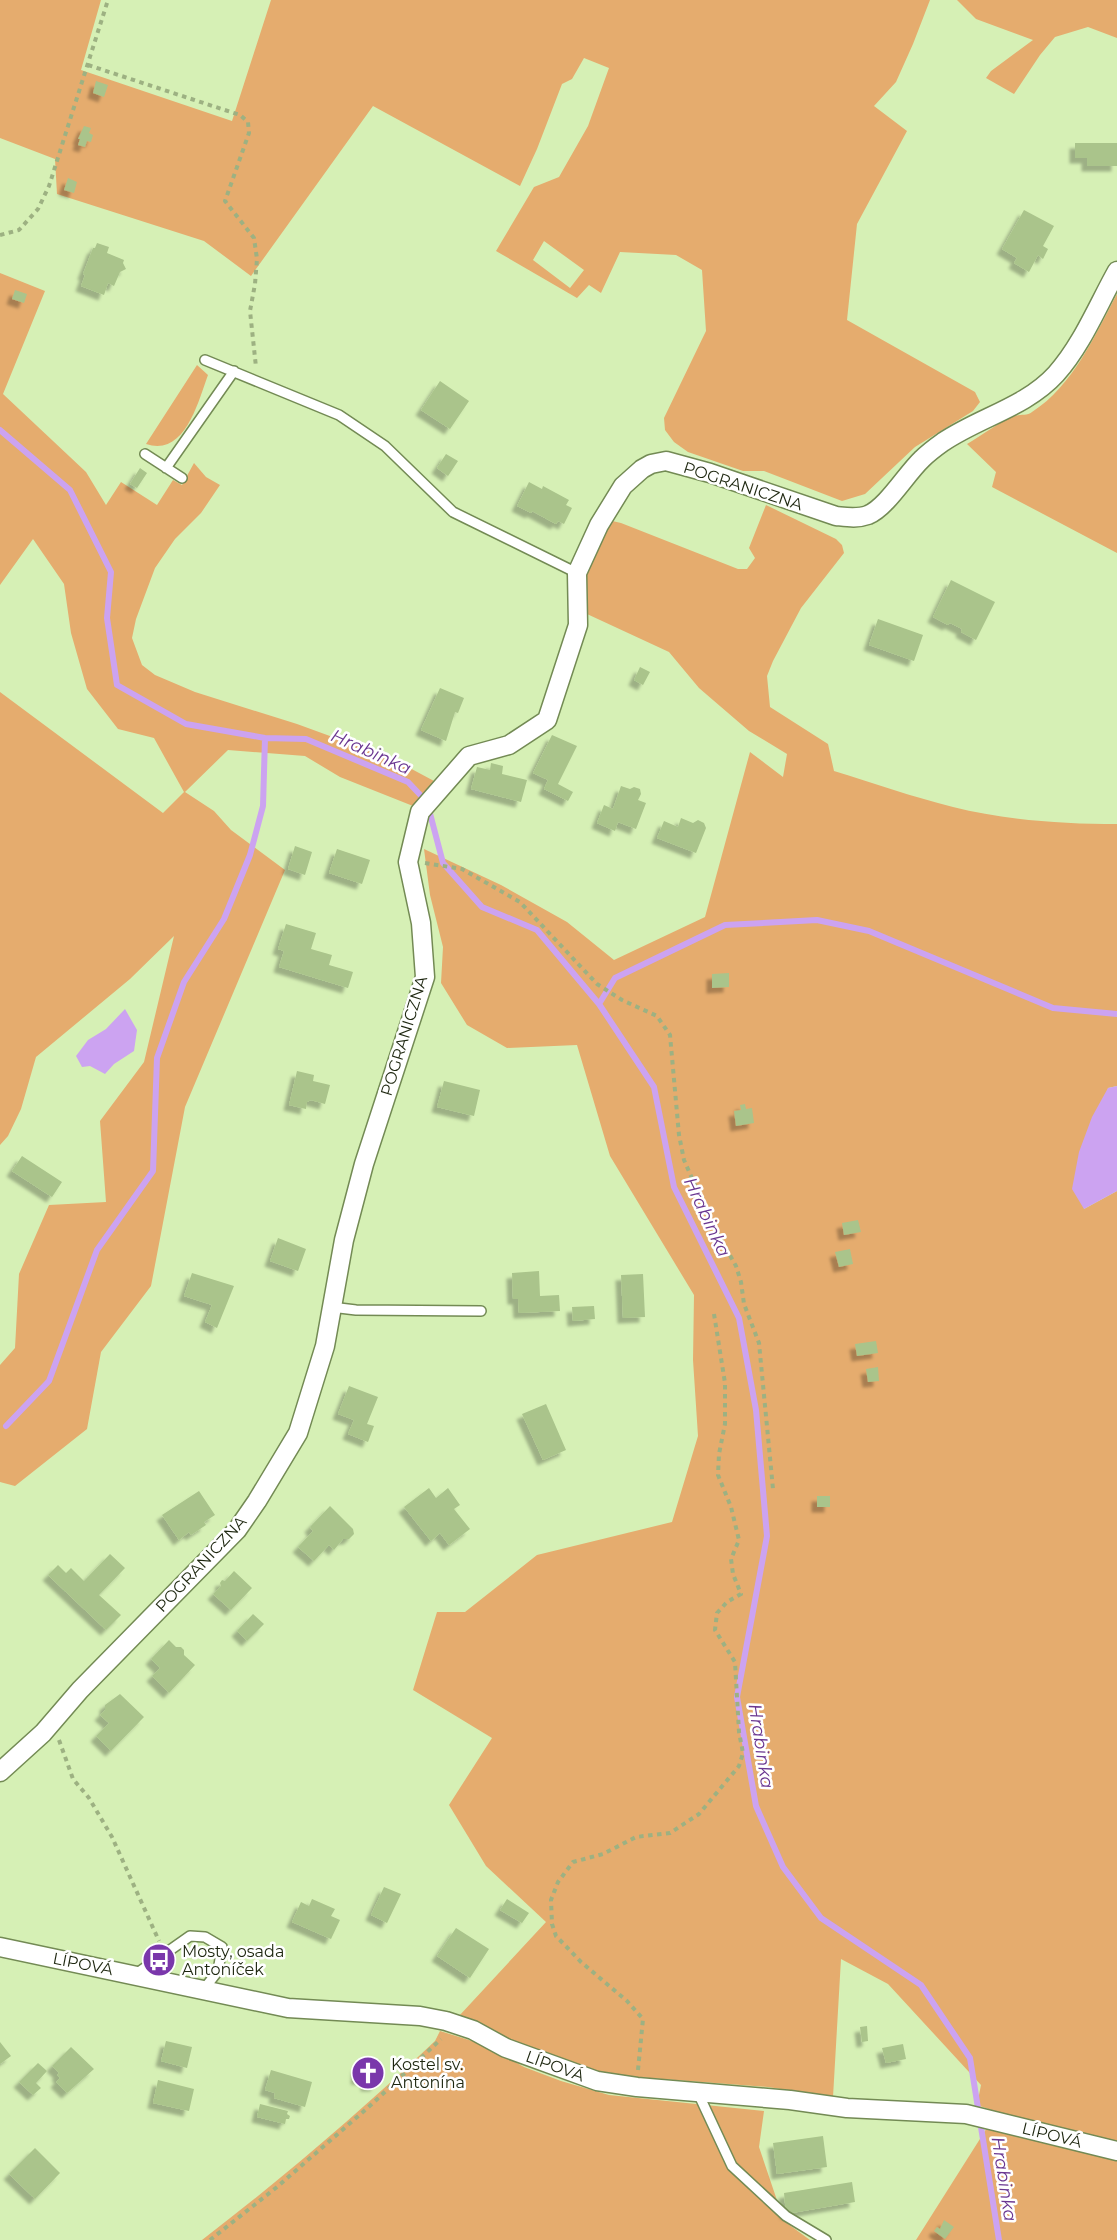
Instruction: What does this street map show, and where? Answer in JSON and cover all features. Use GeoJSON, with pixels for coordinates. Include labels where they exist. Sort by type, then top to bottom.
{"type":"FeatureCollection","features":[{"type":"Feature","properties":{"kind":"street","name":"POGRANICZNA"},"geometry":{"type":"LineString","coordinates":[[0,1772],[52,1722],[80,1690],[237,1530],[298,1433],[325,1346],[344,1240],[364,1164],[425,976],[421,923],[408,862],[420,812],[469,756],[509,745],[547,720],[578,625],[577,573],[599,525],[623,486],[651,464],[666,461],[710,473],[836,516],[853,518],[869,514],[884,502],[922,458],[942,443],[961,431],[1020,403],[1044,386],[1058,372],[1073,350],[1117,272]]}},
{"type":"Feature","properties":{"kind":"street","name":"LÍPOVÁ"},"geometry":{"type":"LineString","coordinates":[[0,1947],[288,2008],[420,2016],[446,2021],[473,2030],[506,2048],[597,2081],[637,2087],[697,2090],[790,2100],[847,2108],[937,2112],[980,2118],[1117,2151]]}},
{"type":"Feature","properties":{"kind":"lane"},"geometry":{"type":"LineString","coordinates":[[205,360],[339,415],[386,446],[453,512],[577,573]]}},
{"type":"Feature","properties":{"kind":"lane"},"geometry":{"type":"LineString","coordinates":[[166,468],[234,371]]}},
{"type":"Feature","properties":{"kind":"lane"},"geometry":{"type":"LineString","coordinates":[[145,454],[182,478]]}},
{"type":"Feature","properties":{"kind":"lane"},"geometry":{"type":"LineString","coordinates":[[331,1307],[356,1310],[481,1311]]}},
{"type":"Feature","properties":{"kind":"lane"},"geometry":{"type":"LineString","coordinates":[[136,1974],[190,1936],[205,1937],[222,1947],[218,1971],[204,1989]]}},
{"type":"Feature","properties":{"kind":"lane"},"geometry":{"type":"LineString","coordinates":[[697,2090],[732,2166],[786,2216],[826,2240]]}},
{"type":"Feature","properties":{"kind":"path"},"geometry":{"type":"LineString","coordinates":[[0,235],[19,230],[38,209],[50,186],[108,0]]}},
{"type":"Feature","properties":{"kind":"path"},"geometry":{"type":"LineString","coordinates":[[88,65],[240,116],[248,122],[249,133],[225,201],[254,238],[257,259],[250,311],[259,381]]}},
{"type":"Feature","properties":{"kind":"path"},"geometry":{"type":"LineString","coordinates":[[430,864],[462,869],[520,902],[597,984],[622,1000],[657,1016],[670,1035],[679,1135],[684,1160],[711,1222],[736,1266],[744,1304],[759,1343],[772,1489]]}},
{"type":"Feature","properties":{"kind":"path"},"geometry":{"type":"LineString","coordinates":[[637,2087],[644,2019],[556,1936],[552,1924],[551,1900],[558,1882],[573,1862],[603,1854],[636,1837],[670,1833],[699,1814],[739,1766],[743,1753],[739,1732],[735,1662],[715,1630],[717,1613],[727,1602],[741,1594],[733,1574],[731,1559],[739,1540],[731,1507],[718,1475],[719,1454],[725,1424],[725,1383],[714,1314]]}},
{"type":"Feature","properties":{"kind":"path"},"geometry":{"type":"LineString","coordinates":[[52,1722],[73,1779],[89,1798],[112,1837],[165,1955]]}},
{"type":"Feature","properties":{"kind":"path"},"geometry":{"type":"LineString","coordinates":[[210,2240],[277,2187],[423,2058],[441,2040],[446,2021]]}},
{"type":"Feature","properties":{"kind":"shaded area"},"geometry":{"type":"Polygon","coordinates":[[[0,0],[101,0],[81,70],[232,121],[271,0],[930,0],[896,82],[874,106],[907,131],[857,224],[847,320],[975,392],[980,402],[973,411],[915,447],[865,494],[842,501],[764,471],[743,471],[688,452],[674,442],[665,430],[664,418],[706,331],[702,270],[676,255],[620,252],[601,293],[589,285],[577,298],[496,251],[534,187],[559,177],[588,126],[609,68],[584,58],[572,79],[562,84],[520,186],[373,106],[251,276],[204,241],[57,194],[55,159],[0,138],[0,0]],[[544,241],[533,260],[570,288],[584,270],[544,241]]]}},
{"type":"Feature","properties":{"kind":"shaded area"},"geometry":{"type":"Polygon","coordinates":[[[957,0],[1117,0],[1117,38],[1088,27],[1055,37],[1014,94],[986,78],[991,71],[1033,40],[976,19],[957,0]]]}},
{"type":"Feature","properties":{"kind":"shaded area"},"geometry":{"type":"Polygon","coordinates":[[[0,273],[45,291],[3,394],[86,472],[106,505],[121,482],[157,505],[173,480],[182,485],[194,463],[206,477],[220,485],[201,513],[175,539],[155,568],[136,619],[132,638],[142,665],[155,675],[195,692],[297,724],[393,759],[434,781],[413,806],[340,777],[305,756],[228,750],[185,792],[214,811],[231,830],[285,870],[185,1107],[151,1286],[101,1352],[87,1429],[15,1486],[0,1482],[0,1365],[15,1348],[19,1274],[49,1205],[106,1202],[100,1121],[144,1062],[174,936],[130,979],[36,1057],[21,1109],[8,1136],[0,1145],[0,692],[163,813],[184,792],[154,738],[118,729],[87,689],[71,633],[64,584],[33,539],[0,585],[0,273]]]}},
{"type":"Feature","properties":{"kind":"shaded area"},"geometry":{"type":"Polygon","coordinates":[[[1117,294],[1117,553],[992,487],[996,472],[967,444],[1009,418],[1030,413],[1047,401],[1082,359],[1117,294]]]}},
{"type":"Feature","properties":{"kind":"shaded area"},"geometry":{"type":"Polygon","coordinates":[[[197,365],[208,375],[188,424],[171,442],[159,446],[146,444],[197,365]]]}},
{"type":"Feature","properties":{"kind":"shaded area"},"geometry":{"type":"Polygon","coordinates":[[[766,505],[836,539],[842,545],[844,553],[801,608],[767,676],[770,707],[828,744],[834,771],[923,799],[993,815],[1034,820],[1117,824],[1117,1086],[1108,1088],[1084,1209],[1117,1191],[1117,2240],[916,2240],[997,2112],[977,2105],[981,2085],[888,1984],[841,1959],[833,2097],[768,2087],[610,2075],[524,2046],[459,2016],[546,1922],[486,1866],[449,1805],[492,1738],[413,1690],[437,1612],[465,1612],[537,1555],[672,1522],[698,1436],[693,1360],[694,1295],[610,1156],[577,1045],[507,1048],[467,1025],[441,983],[443,947],[430,895],[424,849],[501,885],[567,922],[614,960],[705,917],[750,752],[783,777],[787,754],[749,731],[699,688],[669,652],[587,614],[585,576],[608,520],[738,569],[747,569],[755,558],[749,548],[766,505]]]}},
{"type":"Feature","properties":{"kind":"shaded area"},"geometry":{"type":"Polygon","coordinates":[[[125,1009],[137,1030],[134,1051],[114,1064],[105,1074],[90,1066],[82,1067],[76,1056],[88,1040],[106,1029],[125,1009]]]}},
{"type":"Feature","properties":{"kind":"shaded area"},"geometry":{"type":"Polygon","coordinates":[[[1117,1086],[1117,1191],[1084,1209],[1072,1189],[1079,1152],[1092,1117],[1108,1088],[1117,1086]]]}},
{"type":"Feature","properties":{"kind":"shaded area"},"geometry":{"type":"Polygon","coordinates":[[[440,2031],[485,2045],[524,2067],[609,2095],[764,2111],[759,2147],[784,2221],[810,2240],[202,2240],[292,2169],[350,2119],[435,2041],[440,2031]]]}},
{"type":"Feature","properties":{"kind":"building"},"geometry":{"type":"Polygon","coordinates":[[[96,81],[108,85],[104,97],[93,93],[96,81]]]}},
{"type":"Feature","properties":{"kind":"building"},"geometry":{"type":"Polygon","coordinates":[[[84,126],[91,128],[89,133],[93,135],[91,142],[87,141],[85,147],[78,145],[80,139],[78,139],[84,126]]]}},
{"type":"Feature","properties":{"kind":"building"},"geometry":{"type":"Polygon","coordinates":[[[1075,143],[1117,143],[1117,166],[1087,166],[1087,158],[1075,158],[1075,143]]]}},
{"type":"Feature","properties":{"kind":"building"},"geometry":{"type":"Polygon","coordinates":[[[68,178],[77,182],[74,193],[64,190],[68,178]]]}},
{"type":"Feature","properties":{"kind":"building"},"geometry":{"type":"Polygon","coordinates":[[[1024,210],[1054,226],[1043,246],[1048,249],[1043,259],[1038,255],[1029,272],[1014,263],[1017,258],[1002,249],[1024,210]]]}},
{"type":"Feature","properties":{"kind":"building"},"geometry":{"type":"Polygon","coordinates":[[[97,243],[109,247],[107,253],[124,260],[126,269],[120,272],[114,286],[108,283],[104,295],[81,286],[85,275],[83,274],[97,243]]]}},
{"type":"Feature","properties":{"kind":"building"},"geometry":{"type":"Polygon","coordinates":[[[15,290],[27,294],[24,303],[12,299],[15,290]]]}},
{"type":"Feature","properties":{"kind":"building"},"geometry":{"type":"Polygon","coordinates":[[[440,381],[469,401],[450,429],[421,410],[440,381]]]}},
{"type":"Feature","properties":{"kind":"building"},"geometry":{"type":"Polygon","coordinates":[[[446,454],[458,461],[448,476],[437,468],[446,454]]]}},
{"type":"Feature","properties":{"kind":"building"},"geometry":{"type":"Polygon","coordinates":[[[140,468],[147,473],[137,488],[130,484],[140,468]]]}},
{"type":"Feature","properties":{"kind":"building"},"geometry":{"type":"Polygon","coordinates":[[[529,482],[542,489],[543,486],[569,500],[566,505],[572,508],[564,524],[558,521],[556,524],[517,506],[529,482]]]}},
{"type":"Feature","properties":{"kind":"building"},"geometry":{"type":"Polygon","coordinates":[[[951,580],[995,602],[976,640],[961,632],[962,629],[933,617],[951,580]]]}},
{"type":"Feature","properties":{"kind":"building"},"geometry":{"type":"Polygon","coordinates":[[[878,619],[923,635],[914,661],[869,645],[878,619]]]}},
{"type":"Feature","properties":{"kind":"building"},"geometry":{"type":"Polygon","coordinates":[[[640,667],[650,672],[643,685],[634,680],[640,667]]]}},
{"type":"Feature","properties":{"kind":"building"},"geometry":{"type":"Polygon","coordinates":[[[440,688],[464,698],[458,713],[455,712],[446,741],[421,730],[440,688]]]}},
{"type":"Feature","properties":{"kind":"building"},"geometry":{"type":"Polygon","coordinates":[[[552,735],[577,746],[558,784],[573,792],[568,801],[544,789],[548,780],[533,773],[552,735]]]}},
{"type":"Feature","properties":{"kind":"building"},"geometry":{"type":"Polygon","coordinates":[[[491,763],[503,766],[502,774],[527,780],[521,802],[471,789],[477,767],[490,770],[491,763]]]}},
{"type":"Feature","properties":{"kind":"building"},"geometry":{"type":"Polygon","coordinates":[[[621,786],[640,789],[641,794],[638,800],[646,803],[636,829],[618,822],[615,831],[597,823],[604,805],[613,809],[621,786]]]}},
{"type":"Feature","properties":{"kind":"building"},"geometry":{"type":"Polygon","coordinates":[[[681,818],[693,823],[698,820],[704,823],[706,828],[696,853],[657,838],[664,821],[678,827],[681,818]]]}},
{"type":"Feature","properties":{"kind":"building"},"geometry":{"type":"Polygon","coordinates":[[[295,846],[312,852],[305,875],[288,869],[295,846]]]}},
{"type":"Feature","properties":{"kind":"building"},"geometry":{"type":"Polygon","coordinates":[[[337,849],[370,860],[362,884],[329,873],[337,849]]]}},
{"type":"Feature","properties":{"kind":"building"},"geometry":{"type":"Polygon","coordinates":[[[286,924],[316,933],[311,949],[332,955],[329,965],[353,972],[348,988],[279,967],[284,951],[278,949],[286,924]]]}},
{"type":"Feature","properties":{"kind":"building"},"geometry":{"type":"Polygon","coordinates":[[[729,973],[729,987],[712,988],[712,974],[729,973]]]}},
{"type":"Feature","properties":{"kind":"building"},"geometry":{"type":"Polygon","coordinates":[[[297,1071],[314,1075],[313,1081],[330,1085],[325,1104],[311,1100],[307,1102],[306,1109],[289,1105],[297,1071]]]}},
{"type":"Feature","properties":{"kind":"building"},"geometry":{"type":"Polygon","coordinates":[[[444,1081],[480,1090],[474,1116],[437,1107],[444,1081]]]}},
{"type":"Feature","properties":{"kind":"building"},"geometry":{"type":"Polygon","coordinates":[[[745,1104],[746,1109],[752,1108],[754,1123],[736,1126],[734,1111],[741,1110],[740,1105],[745,1104]]]}},
{"type":"Feature","properties":{"kind":"building"},"geometry":{"type":"Polygon","coordinates":[[[22,1156],[62,1182],[52,1197],[12,1171],[22,1156]]]}},
{"type":"Feature","properties":{"kind":"building"},"geometry":{"type":"Polygon","coordinates":[[[858,1220],[861,1232],[844,1235],[842,1223],[858,1220]]]}},
{"type":"Feature","properties":{"kind":"building"},"geometry":{"type":"Polygon","coordinates":[[[278,1238],[306,1249],[298,1271],[270,1261],[278,1238]]]}},
{"type":"Feature","properties":{"kind":"building"},"geometry":{"type":"Polygon","coordinates":[[[850,1249],[853,1264],[839,1267],[835,1252],[850,1249]]]}},
{"type":"Feature","properties":{"kind":"building"},"geometry":{"type":"Polygon","coordinates":[[[539,1271],[540,1296],[559,1295],[560,1311],[519,1313],[518,1299],[513,1299],[512,1273],[539,1271]]]}},
{"type":"Feature","properties":{"kind":"building"},"geometry":{"type":"Polygon","coordinates":[[[192,1273],[234,1286],[217,1328],[205,1322],[212,1305],[184,1296],[192,1273]]]}},
{"type":"Feature","properties":{"kind":"building"},"geometry":{"type":"Polygon","coordinates":[[[643,1274],[645,1317],[623,1318],[621,1275],[643,1274]]]}},
{"type":"Feature","properties":{"kind":"building"},"geometry":{"type":"Polygon","coordinates":[[[594,1306],[595,1319],[573,1321],[572,1307],[594,1306]]]}},
{"type":"Feature","properties":{"kind":"building"},"geometry":{"type":"Polygon","coordinates":[[[876,1341],[878,1353],[857,1356],[855,1344],[876,1341]]]}},
{"type":"Feature","properties":{"kind":"building"},"geometry":{"type":"Polygon","coordinates":[[[878,1367],[879,1381],[868,1382],[866,1369],[878,1367]]]}},
{"type":"Feature","properties":{"kind":"building"},"geometry":{"type":"Polygon","coordinates":[[[349,1386],[378,1397],[367,1424],[374,1426],[368,1442],[348,1434],[354,1420],[338,1414],[349,1386]]]}},
{"type":"Feature","properties":{"kind":"building"},"geometry":{"type":"Polygon","coordinates":[[[546,1404],[566,1450],[543,1460],[522,1414],[546,1404]]]}},
{"type":"Feature","properties":{"kind":"building"},"geometry":{"type":"Polygon","coordinates":[[[429,1488],[436,1498],[448,1488],[460,1505],[454,1509],[470,1529],[449,1545],[440,1533],[431,1541],[404,1507],[429,1488]]]}},
{"type":"Feature","properties":{"kind":"building"},"geometry":{"type":"Polygon","coordinates":[[[199,1491],[215,1515],[204,1522],[206,1525],[191,1535],[189,1532],[179,1540],[162,1515],[199,1491]]]}},
{"type":"Feature","properties":{"kind":"building"},"geometry":{"type":"Polygon","coordinates":[[[817,1496],[830,1496],[830,1507],[817,1507],[817,1496]]]}},
{"type":"Feature","properties":{"kind":"building"},"geometry":{"type":"Polygon","coordinates":[[[330,1506],[353,1529],[354,1534],[349,1539],[343,1539],[334,1550],[329,1545],[314,1561],[298,1547],[313,1531],[310,1527],[330,1506]]]}},
{"type":"Feature","properties":{"kind":"building"},"geometry":{"type":"Polygon","coordinates":[[[110,1554],[125,1568],[99,1595],[121,1615],[106,1630],[48,1575],[58,1565],[66,1573],[71,1568],[84,1581],[110,1554]]]}},
{"type":"Feature","properties":{"kind":"building"},"geometry":{"type":"Polygon","coordinates":[[[234,1571],[252,1588],[231,1610],[213,1594],[221,1586],[222,1580],[225,1581],[234,1571]]]}},
{"type":"Feature","properties":{"kind":"building"},"geometry":{"type":"Polygon","coordinates":[[[253,1614],[264,1624],[247,1641],[237,1631],[253,1614]]]}},
{"type":"Feature","properties":{"kind":"building"},"geometry":{"type":"Polygon","coordinates":[[[169,1640],[176,1647],[181,1647],[184,1655],[195,1665],[169,1693],[152,1676],[160,1668],[151,1659],[169,1640]]]}},
{"type":"Feature","properties":{"kind":"building"},"geometry":{"type":"Polygon","coordinates":[[[120,1694],[144,1717],[111,1751],[96,1736],[109,1723],[100,1715],[105,1710],[105,1705],[120,1694]]]}},
{"type":"Feature","properties":{"kind":"building"},"geometry":{"type":"Polygon","coordinates":[[[384,1887],[401,1894],[387,1923],[371,1915],[384,1887]]]}},
{"type":"Feature","properties":{"kind":"building"},"geometry":{"type":"Polygon","coordinates":[[[312,1899],[335,1909],[331,1916],[340,1920],[331,1939],[292,1922],[301,1902],[309,1906],[312,1899]]]}},
{"type":"Feature","properties":{"kind":"building"},"geometry":{"type":"Polygon","coordinates":[[[507,1899],[529,1913],[522,1923],[500,1910],[507,1899]]]}},
{"type":"Feature","properties":{"kind":"building"},"geometry":{"type":"Polygon","coordinates":[[[456,1928],[489,1949],[470,1978],[437,1956],[456,1928]]]}},
{"type":"Feature","properties":{"kind":"building"},"geometry":{"type":"Polygon","coordinates":[[[867,2026],[868,2041],[862,2042],[860,2027],[867,2026]]]}},
{"type":"Feature","properties":{"kind":"building"},"geometry":{"type":"Polygon","coordinates":[[[166,2041],[192,2047],[187,2068],[161,2061],[166,2041]]]}},
{"type":"Feature","properties":{"kind":"building"},"geometry":{"type":"Polygon","coordinates":[[[0,2042],[11,2056],[0,2064],[0,2042]]]}},
{"type":"Feature","properties":{"kind":"building"},"geometry":{"type":"Polygon","coordinates":[[[903,2044],[906,2059],[886,2063],[882,2048],[903,2044]]]}},
{"type":"Feature","properties":{"kind":"building"},"geometry":{"type":"Polygon","coordinates":[[[71,2047],[94,2069],[67,2093],[56,2082],[60,2078],[57,2075],[59,2073],[52,2066],[71,2047]]]}},
{"type":"Feature","properties":{"kind":"building","name":"Kostel sv. Antonína"},"geometry":{"type":"Polygon","coordinates":[[[368,2057],[380,2060],[379,2081],[376,2086],[366,2086],[366,2080],[356,2079],[357,2066],[365,2067],[365,2059],[368,2057]]]}},
{"type":"Feature","properties":{"kind":"building"},"geometry":{"type":"Polygon","coordinates":[[[38,2063],[47,2071],[36,2083],[41,2088],[33,2095],[19,2082],[38,2063]]]}},
{"type":"Feature","properties":{"kind":"building"},"geometry":{"type":"Polygon","coordinates":[[[271,2070],[312,2082],[305,2107],[274,2098],[275,2093],[265,2090],[271,2070]]]}},
{"type":"Feature","properties":{"kind":"building"},"geometry":{"type":"Polygon","coordinates":[[[158,2080],[194,2089],[189,2111],[153,2103],[158,2080]]]}},
{"type":"Feature","properties":{"kind":"building"},"geometry":{"type":"Polygon","coordinates":[[[260,2104],[288,2111],[289,2119],[286,2119],[285,2124],[257,2117],[260,2104]]]}},
{"type":"Feature","properties":{"kind":"building"},"geometry":{"type":"Polygon","coordinates":[[[823,2136],[827,2167],[777,2174],[773,2143],[823,2136]]]}},
{"type":"Feature","properties":{"kind":"building"},"geometry":{"type":"Polygon","coordinates":[[[35,2148],[60,2173],[35,2199],[9,2174],[35,2148]]]}},
{"type":"Feature","properties":{"kind":"building"},"geometry":{"type":"Polygon","coordinates":[[[852,2182],[855,2202],[786,2214],[784,2193],[852,2182]]]}},
{"type":"Feature","properties":{"kind":"building"},"geometry":{"type":"Polygon","coordinates":[[[944,2220],[954,2227],[945,2239],[934,2231],[937,2227],[940,2229],[944,2220]]]}},
{"type":"Feature","properties":{"kind":"waterway","name":"Hrabinka"},"geometry":{"type":"LineString","coordinates":[[0,430],[70,490],[111,572],[107,618],[117,685],[186,724],[265,738],[306,739],[408,782],[427,802],[443,863],[482,907],[537,930],[599,1004],[654,1087],[674,1187],[739,1318],[756,1410],[767,1536],[737,1697],[756,1806],[783,1867],[821,1918],[921,1985],[970,2058],[999,2240]]}},
{"type":"Feature","properties":{"kind":"waterway"},"geometry":{"type":"LineString","coordinates":[[6,1426],[49,1381],[97,1250],[153,1171],[157,1058],[184,982],[224,919],[250,855],[263,806],[265,738]]}},
{"type":"Feature","properties":{"kind":"waterway"},"geometry":{"type":"LineString","coordinates":[[599,1004],[615,978],[725,925],[817,920],[869,931],[1053,1008],[1117,1014]]}},
{"type":"Feature","properties":{"kind":"place","name":"Mosty, osada Antoníček"},"geometry":{"type":"Point","coordinates":[159,1960]}},
{"type":"Feature","properties":{"kind":"place","name":"Kostel sv. Antonína"},"geometry":{"type":"Point","coordinates":[368,2073]}}]}
